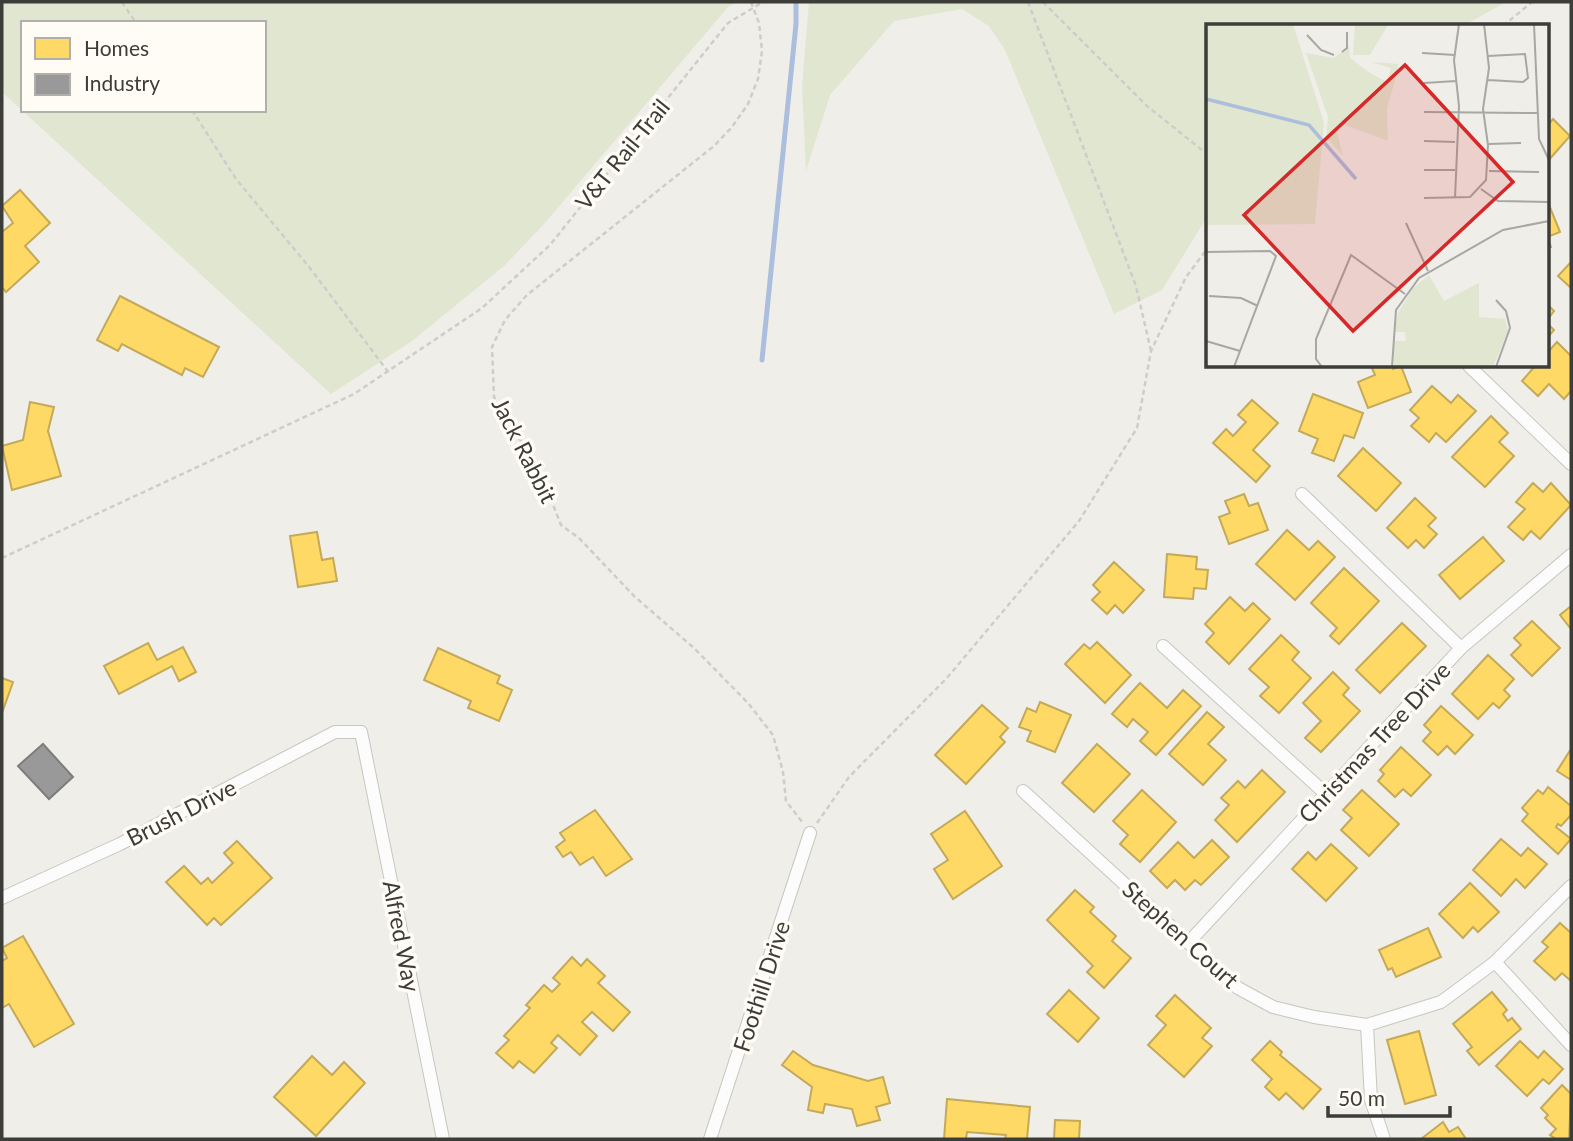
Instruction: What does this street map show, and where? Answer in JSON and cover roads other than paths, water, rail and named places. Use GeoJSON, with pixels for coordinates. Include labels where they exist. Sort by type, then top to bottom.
{"type":"FeatureCollection","features":[{"type":"Feature","properties":{"kind":"street"},"geometry":{"type":"LineString","coordinates":[[1471,368],[1571,464]]}},
{"type":"Feature","properties":{"kind":"street"},"geometry":{"type":"LineString","coordinates":[[1302,494],[1461,648]]}},
{"type":"Feature","properties":{"kind":"street","name":"Christmas Tree Drive"},"geometry":{"type":"LineString","coordinates":[[1189,943],[1461,648],[1571,555]]}},
{"type":"Feature","properties":{"kind":"street"},"geometry":{"type":"LineString","coordinates":[[1163,646],[1326,794]]}},
{"type":"Feature","properties":{"kind":"street","name":"Brush Drive"},"geometry":{"type":"LineString","coordinates":[[2,898],[120,844],[335,732],[361,732]]}},
{"type":"Feature","properties":{"kind":"street","name":"Alfred Way"},"geometry":{"type":"LineString","coordinates":[[361,732],[443,1139]]}},
{"type":"Feature","properties":{"kind":"street","name":"Stephen Court"},"geometry":{"type":"LineString","coordinates":[[1023,791],[1238,988],[1273,1007],[1314,1017],[1367,1025]]}},
{"type":"Feature","properties":{"kind":"street","name":"Foothill Drive"},"geometry":{"type":"LineString","coordinates":[[710,1139],[810,833]]}},
{"type":"Feature","properties":{"kind":"street"},"geometry":{"type":"LineString","coordinates":[[1384,1139],[1371,1100],[1367,1025],[1441,1002],[1495,962],[1571,886]]}},
{"type":"Feature","properties":{"kind":"street"},"geometry":{"type":"LineString","coordinates":[[1495,962],[1571,1045]]}},
{"type":"Feature","properties":{"kind":"waterway"},"geometry":{"type":"LineString","coordinates":[[762,360],[796,2]]}}]}
